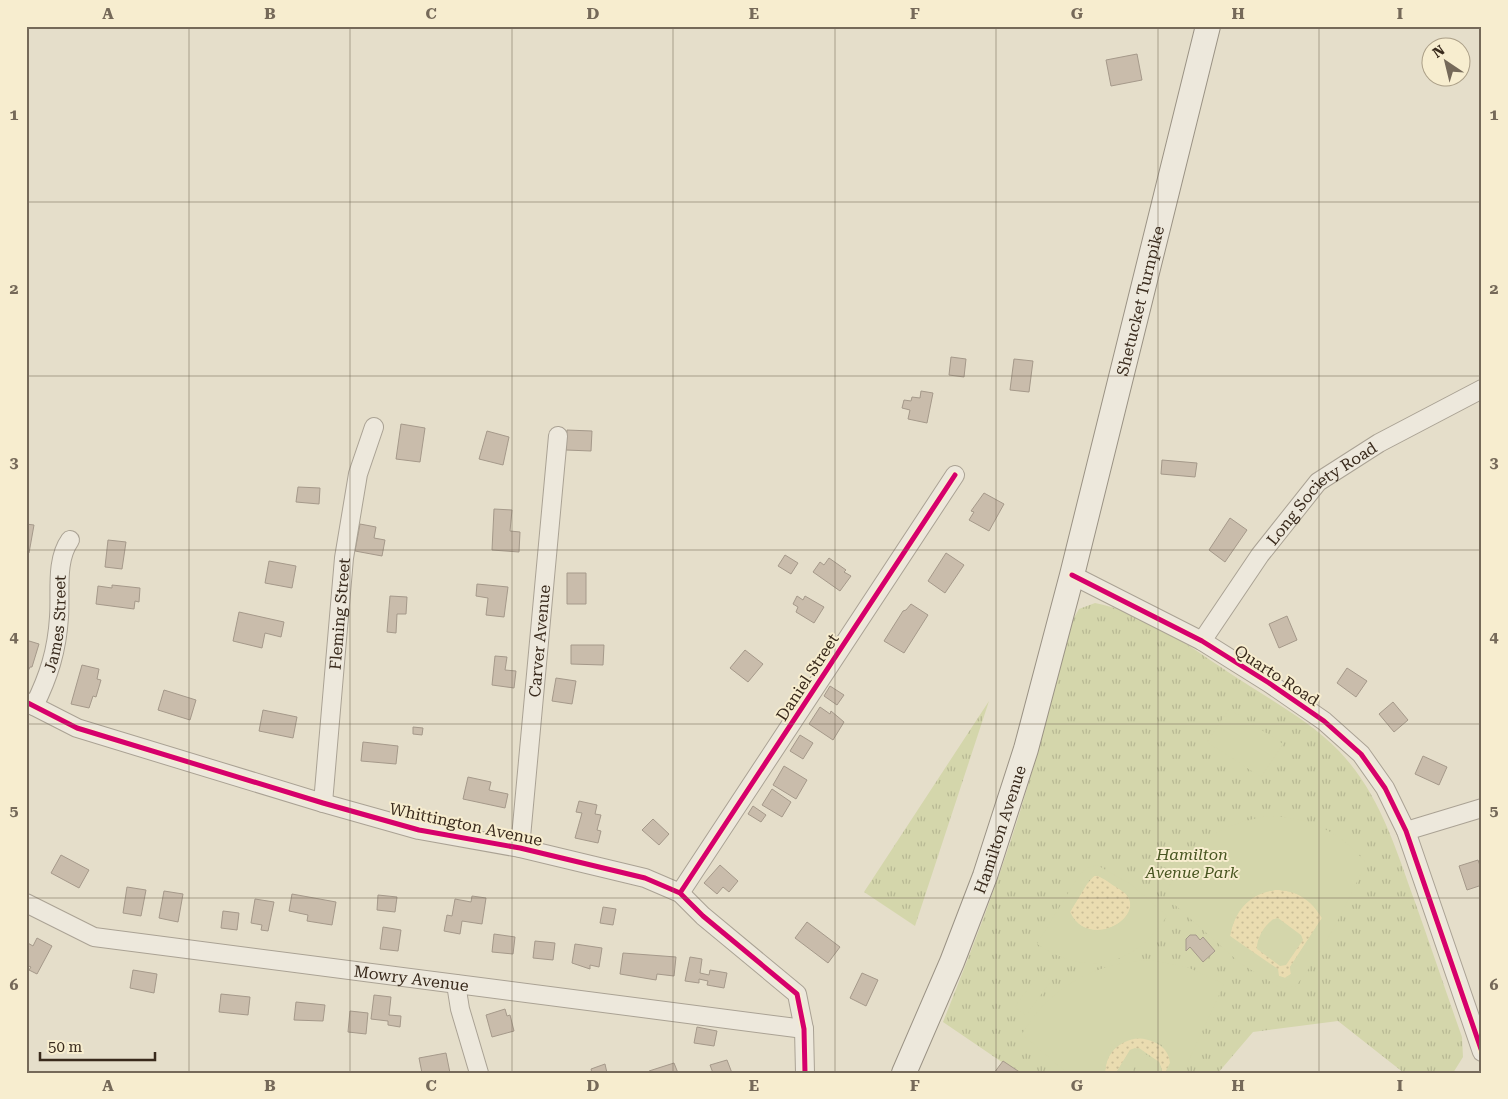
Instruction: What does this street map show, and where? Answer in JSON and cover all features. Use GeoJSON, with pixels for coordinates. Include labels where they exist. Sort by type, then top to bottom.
{"type":"FeatureCollection","features":[{"type":"Feature","properties":{"kind":"main road","name":"Shetucket Turnpike"},"geometry":{"type":"LineString","coordinates":[[1072,576],[1208,26]]}},
{"type":"Feature","properties":{"kind":"main road","name":"Hamilton Avenue"},"geometry":{"type":"LineString","coordinates":[[904,1073],[952,962],[1008,811],[1072,576]]}},
{"type":"Feature","properties":{"kind":"street","name":"Long Society Road"},"geometry":{"type":"LineString","coordinates":[[1202,641],[1260,555],[1318,482],[1379,443],[1482,390]]}},
{"type":"Feature","properties":{"kind":"street","name":"Fleming Street"},"geometry":{"type":"LineString","coordinates":[[323,803],[344,558],[358,474],[374,428]]}},
{"type":"Feature","properties":{"kind":"street","name":"Carver Avenue"},"geometry":{"type":"LineString","coordinates":[[520,848],[558,436]]}},
{"type":"Feature","properties":{"kind":"street","name":"Daniel Street"},"geometry":{"type":"LineString","coordinates":[[680,893],[955,475]]}},
{"type":"Feature","properties":{"kind":"street","name":"James Street"},"geometry":{"type":"LineString","coordinates":[[30,704],[50,674],[59,618],[62,561],[70,540]]}},
{"type":"Feature","properties":{"kind":"street","name":"Quarto Road"},"geometry":{"type":"LineString","coordinates":[[1072,576],[1202,641],[1269,683],[1324,721],[1360,754],[1385,788],[1406,831],[1482,1052]]}},
{"type":"Feature","properties":{"kind":"street","name":"Whittington Avenue"},"geometry":{"type":"LineString","coordinates":[[30,704],[77,728],[323,803],[419,830],[520,848],[645,878],[680,893],[703,916],[797,994],[804,1029],[805,1073]]}},
{"type":"Feature","properties":{"kind":"street"},"geometry":{"type":"LineString","coordinates":[[1406,831],[1482,808]]}},
{"type":"Feature","properties":{"kind":"street","name":"Mowry Avenue"},"geometry":{"type":"LineString","coordinates":[[26,903],[94,937],[804,1029]]}},
{"type":"Feature","properties":{"kind":"street"},"geometry":{"type":"LineString","coordinates":[[456,984],[460,1009],[478,1073]]}},
{"type":"Feature","properties":{"kind":"green space","name":"Hamilton Avenue Park"},"geometry":{"type":"Polygon","coordinates":[[[1095,603],[1113,607],[1130,614],[1181,641],[1314,729],[1339,751],[1353,768],[1376,803],[1393,841],[1462,1037],[1463,1057],[1453,1073],[1404,1073],[1338,1021],[1253,1032],[1218,1073],[1018,1073],[943,1022],[983,920],[1011,841],[1040,743],[1072,621],[1079,609],[1095,603]]]}},
{"type":"Feature","properties":{"kind":"green space"},"geometry":{"type":"Polygon","coordinates":[[[989,701],[915,926],[864,892],[989,701]]]}},
{"type":"Feature","properties":{"kind":"green space"},"geometry":{"type":"Polygon","coordinates":[[[1229,709],[1283,744],[1261,777],[1207,742],[1229,709]]]}},
{"type":"Feature","properties":{"kind":"green space"},"geometry":{"type":"Polygon","coordinates":[[[1271,816],[1286,817],[1312,824],[1336,835],[1366,863],[1326,942],[1296,986],[1282,989],[1240,963],[1165,896],[1183,864],[1206,840],[1235,824],[1271,816]],[[1283,890],[1266,892],[1251,899],[1235,918],[1230,936],[1278,969],[1279,976],[1285,978],[1291,974],[1290,967],[1322,918],[1318,911],[1303,897],[1283,890]]]}},
{"type":"Feature","properties":{"kind":"green space"},"geometry":{"type":"Polygon","coordinates":[[[1097,865],[1132,885],[1167,916],[1154,933],[1125,956],[1109,961],[1092,963],[1074,961],[1056,955],[1037,944],[1079,875],[1087,868],[1097,865]],[[1096,875],[1090,879],[1070,912],[1078,923],[1088,929],[1100,930],[1111,927],[1121,921],[1128,914],[1131,905],[1125,893],[1096,875]]]}},
{"type":"Feature","properties":{"kind":"green space"},"geometry":{"type":"Polygon","coordinates":[[[1278,918],[1301,935],[1303,940],[1286,965],[1280,966],[1257,949],[1258,940],[1263,930],[1270,922],[1278,918]]]}},
{"type":"Feature","properties":{"kind":"green space"},"geometry":{"type":"Polygon","coordinates":[[[1152,960],[1187,967],[1224,984],[1183,1073],[1165,1073],[1170,1063],[1167,1051],[1160,1043],[1138,1038],[1126,1041],[1115,1048],[1108,1059],[1105,1073],[1067,1073],[1022,1034],[1046,1002],[1076,980],[1112,966],[1152,960]]]}},
{"type":"Feature","properties":{"kind":"green space"},"geometry":{"type":"Polygon","coordinates":[[[1040,972],[1051,981],[1026,1015],[1015,1007],[1040,972]]]}},
{"type":"Feature","properties":{"kind":"green space"},"geometry":{"type":"Polygon","coordinates":[[[1135,1048],[1159,1062],[1162,1070],[1160,1073],[1141,1073],[1142,1067],[1138,1065],[1133,1068],[1134,1073],[1116,1073],[1130,1050],[1135,1048]]]}},
{"type":"Feature","properties":{"kind":"sand"},"geometry":{"type":"Polygon","coordinates":[[[1094,876],[1106,880],[1124,892],[1129,899],[1130,908],[1126,916],[1119,923],[1109,928],[1098,930],[1087,929],[1078,923],[1070,912],[1086,885],[1094,876]]]}},
{"type":"Feature","properties":{"kind":"sand"},"geometry":{"type":"Polygon","coordinates":[[[1283,890],[1297,894],[1308,901],[1322,918],[1290,967],[1291,974],[1285,978],[1279,976],[1230,936],[1235,918],[1240,911],[1251,899],[1266,892],[1283,890]],[[1273,919],[1257,949],[1303,940],[1273,919]]]}},
{"type":"Feature","properties":{"kind":"sand"},"geometry":{"type":"Polygon","coordinates":[[[1131,1038],[1150,1040],[1166,1051],[1170,1063],[1165,1073],[1160,1073],[1162,1070],[1159,1062],[1139,1048],[1130,1050],[1116,1073],[1105,1073],[1107,1061],[1112,1051],[1120,1043],[1131,1038]]]}},
{"type":"Feature","properties":{"kind":"building"},"geometry":{"type":"Polygon","coordinates":[[[1137,54],[1142,80],[1111,86],[1106,60],[1137,54]]]}},
{"type":"Feature","properties":{"kind":"building"},"geometry":{"type":"Polygon","coordinates":[[[951,357],[966,359],[964,377],[949,375],[951,357]]]}},
{"type":"Feature","properties":{"kind":"building"},"geometry":{"type":"Polygon","coordinates":[[[1014,359],[1033,361],[1029,392],[1010,390],[1014,359]]]}},
{"type":"Feature","properties":{"kind":"building"},"geometry":{"type":"Polygon","coordinates":[[[921,391],[933,393],[927,423],[908,419],[910,410],[902,408],[904,400],[911,401],[912,397],[920,398],[921,391]]]}},
{"type":"Feature","properties":{"kind":"building"},"geometry":{"type":"Polygon","coordinates":[[[401,424],[425,428],[420,462],[396,459],[401,424]]]}},
{"type":"Feature","properties":{"kind":"building"},"geometry":{"type":"Polygon","coordinates":[[[567,430],[592,431],[591,451],[566,450],[567,430]]]}},
{"type":"Feature","properties":{"kind":"building"},"geometry":{"type":"Polygon","coordinates":[[[487,431],[509,437],[503,465],[479,459],[487,431]]]}},
{"type":"Feature","properties":{"kind":"building"},"geometry":{"type":"Polygon","coordinates":[[[1162,460],[1197,463],[1195,477],[1161,474],[1162,460]]]}},
{"type":"Feature","properties":{"kind":"building"},"geometry":{"type":"Polygon","coordinates":[[[298,487],[320,488],[319,504],[296,502],[298,487]]]}},
{"type":"Feature","properties":{"kind":"building"},"geometry":{"type":"Polygon","coordinates":[[[984,493],[1004,504],[989,531],[969,520],[974,512],[971,511],[984,493]]]}},
{"type":"Feature","properties":{"kind":"building"},"geometry":{"type":"Polygon","coordinates":[[[494,509],[512,510],[510,531],[520,532],[519,552],[492,550],[494,509]]]}},
{"type":"Feature","properties":{"kind":"building"},"geometry":{"type":"Polygon","coordinates":[[[1230,518],[1247,530],[1225,562],[1209,550],[1230,518]]]}},
{"type":"Feature","properties":{"kind":"building"},"geometry":{"type":"Polygon","coordinates":[[[26,524],[34,525],[29,553],[26,553],[26,524]]]}},
{"type":"Feature","properties":{"kind":"building"},"geometry":{"type":"Polygon","coordinates":[[[360,524],[376,527],[374,538],[385,540],[382,556],[355,551],[360,524]]]}},
{"type":"Feature","properties":{"kind":"building"},"geometry":{"type":"Polygon","coordinates":[[[108,540],[126,542],[122,569],[105,567],[108,540]]]}},
{"type":"Feature","properties":{"kind":"building"},"geometry":{"type":"Polygon","coordinates":[[[946,553],[964,565],[945,593],[928,581],[946,553]]]}},
{"type":"Feature","properties":{"kind":"building"},"geometry":{"type":"Polygon","coordinates":[[[785,555],[798,563],[791,574],[778,566],[785,555]]]}},
{"type":"Feature","properties":{"kind":"building"},"geometry":{"type":"Polygon","coordinates":[[[829,558],[851,576],[840,591],[813,572],[820,562],[824,565],[829,558]]]}},
{"type":"Feature","properties":{"kind":"building"},"geometry":{"type":"Polygon","coordinates":[[[269,561],[296,566],[292,588],[265,583],[269,561]]]}},
{"type":"Feature","properties":{"kind":"building"},"geometry":{"type":"Polygon","coordinates":[[[567,573],[586,573],[586,604],[567,604],[567,573]]]}},
{"type":"Feature","properties":{"kind":"building"},"geometry":{"type":"Polygon","coordinates":[[[477,584],[508,587],[504,617],[486,615],[488,598],[476,596],[477,584]]]}},
{"type":"Feature","properties":{"kind":"building"},"geometry":{"type":"Polygon","coordinates":[[[112,585],[140,588],[139,602],[135,601],[134,609],[96,604],[98,586],[112,588],[112,585]]]}},
{"type":"Feature","properties":{"kind":"building"},"geometry":{"type":"Polygon","coordinates":[[[390,596],[407,597],[406,614],[397,614],[396,633],[387,632],[390,596]]]}},
{"type":"Feature","properties":{"kind":"building"},"geometry":{"type":"Polygon","coordinates":[[[797,596],[803,600],[805,596],[824,607],[814,623],[796,612],[798,607],[793,604],[797,596]]]}},
{"type":"Feature","properties":{"kind":"building"},"geometry":{"type":"Polygon","coordinates":[[[911,604],[928,615],[904,653],[884,641],[903,611],[911,604]]]}},
{"type":"Feature","properties":{"kind":"building"},"geometry":{"type":"Polygon","coordinates":[[[239,612],[284,622],[281,637],[265,633],[262,648],[233,641],[239,612]]]}},
{"type":"Feature","properties":{"kind":"building"},"geometry":{"type":"Polygon","coordinates":[[[1287,616],[1297,640],[1279,648],[1269,624],[1287,616]]]}},
{"type":"Feature","properties":{"kind":"building"},"geometry":{"type":"Polygon","coordinates":[[[26,640],[39,644],[32,667],[28,671],[26,670],[26,640]]]}},
{"type":"Feature","properties":{"kind":"building"},"geometry":{"type":"Polygon","coordinates":[[[571,645],[604,645],[603,665],[571,664],[571,645]]]}},
{"type":"Feature","properties":{"kind":"building"},"geometry":{"type":"Polygon","coordinates":[[[745,650],[763,664],[748,682],[730,668],[745,650]]]}},
{"type":"Feature","properties":{"kind":"building"},"geometry":{"type":"Polygon","coordinates":[[[495,656],[507,657],[505,670],[516,671],[514,688],[492,685],[495,656]]]}},
{"type":"Feature","properties":{"kind":"building"},"geometry":{"type":"Polygon","coordinates":[[[82,665],[99,669],[97,679],[101,680],[96,697],[93,696],[89,708],[71,704],[82,665]]]}},
{"type":"Feature","properties":{"kind":"building"},"geometry":{"type":"Polygon","coordinates":[[[1347,668],[1367,681],[1356,697],[1337,683],[1347,668]]]}},
{"type":"Feature","properties":{"kind":"building"},"geometry":{"type":"Polygon","coordinates":[[[556,678],[576,681],[572,704],[552,701],[556,678]]]}},
{"type":"Feature","properties":{"kind":"building"},"geometry":{"type":"Polygon","coordinates":[[[830,686],[844,695],[837,705],[824,696],[830,686]]]}},
{"type":"Feature","properties":{"kind":"building"},"geometry":{"type":"Polygon","coordinates":[[[164,690],[196,700],[190,720],[158,710],[164,690]]]}},
{"type":"Feature","properties":{"kind":"building"},"geometry":{"type":"Polygon","coordinates":[[[1393,702],[1408,720],[1394,732],[1379,714],[1393,702]]]}},
{"type":"Feature","properties":{"kind":"building"},"geometry":{"type":"Polygon","coordinates":[[[820,707],[830,714],[831,711],[844,722],[833,740],[809,724],[820,707]]]}},
{"type":"Feature","properties":{"kind":"building"},"geometry":{"type":"Polygon","coordinates":[[[263,710],[297,717],[293,738],[259,731],[263,710]]]}},
{"type":"Feature","properties":{"kind":"building"},"geometry":{"type":"Polygon","coordinates":[[[413,727],[423,728],[422,735],[413,734],[413,727]]]}},
{"type":"Feature","properties":{"kind":"building"},"geometry":{"type":"Polygon","coordinates":[[[800,735],[813,743],[803,759],[790,751],[800,735]]]}},
{"type":"Feature","properties":{"kind":"building"},"geometry":{"type":"Polygon","coordinates":[[[363,742],[398,746],[396,764],[361,761],[363,742]]]}},
{"type":"Feature","properties":{"kind":"building"},"geometry":{"type":"Polygon","coordinates":[[[1423,756],[1447,767],[1439,785],[1415,774],[1423,756]]]}},
{"type":"Feature","properties":{"kind":"building"},"geometry":{"type":"Polygon","coordinates":[[[784,766],[807,780],[796,799],[773,785],[784,766]]]}},
{"type":"Feature","properties":{"kind":"building"},"geometry":{"type":"Polygon","coordinates":[[[468,777],[491,782],[489,790],[508,794],[505,808],[463,799],[468,777]]]}},
{"type":"Feature","properties":{"kind":"building"},"geometry":{"type":"Polygon","coordinates":[[[772,789],[791,802],[782,817],[762,805],[772,789]]]}},
{"type":"Feature","properties":{"kind":"building"},"geometry":{"type":"Polygon","coordinates":[[[579,801],[597,805],[595,814],[601,815],[597,830],[601,831],[598,843],[575,838],[582,813],[576,812],[579,801]]]}},
{"type":"Feature","properties":{"kind":"building"},"geometry":{"type":"Polygon","coordinates":[[[753,806],[766,815],[761,822],[748,814],[753,806]]]}},
{"type":"Feature","properties":{"kind":"building"},"geometry":{"type":"Polygon","coordinates":[[[653,819],[669,834],[659,845],[642,830],[653,819]]]}},
{"type":"Feature","properties":{"kind":"building"},"geometry":{"type":"Polygon","coordinates":[[[61,855],[89,870],[79,888],[51,873],[61,855]]]}},
{"type":"Feature","properties":{"kind":"building"},"geometry":{"type":"Polygon","coordinates":[[[1478,860],[1482,871],[1482,885],[1467,890],[1459,866],[1478,860]]]}},
{"type":"Feature","properties":{"kind":"building"},"geometry":{"type":"Polygon","coordinates":[[[720,865],[738,881],[729,892],[723,887],[717,894],[704,883],[720,865]]]}},
{"type":"Feature","properties":{"kind":"building"},"geometry":{"type":"Polygon","coordinates":[[[127,887],[146,890],[141,916],[123,913],[127,887]]]}},
{"type":"Feature","properties":{"kind":"building"},"geometry":{"type":"Polygon","coordinates":[[[164,891],[183,894],[178,922],[159,918],[164,891]]]}},
{"type":"Feature","properties":{"kind":"building"},"geometry":{"type":"Polygon","coordinates":[[[292,894],[336,902],[332,925],[307,921],[308,915],[289,911],[292,894]]]}},
{"type":"Feature","properties":{"kind":"building"},"geometry":{"type":"Polygon","coordinates":[[[378,895],[397,897],[395,912],[377,910],[378,895]]]}},
{"type":"Feature","properties":{"kind":"building"},"geometry":{"type":"Polygon","coordinates":[[[472,896],[486,898],[482,924],[462,921],[460,934],[444,931],[447,915],[452,916],[455,899],[471,902],[472,896]]]}},
{"type":"Feature","properties":{"kind":"building"},"geometry":{"type":"Polygon","coordinates":[[[255,899],[274,902],[268,931],[261,930],[262,925],[251,923],[255,899]]]}},
{"type":"Feature","properties":{"kind":"building"},"geometry":{"type":"Polygon","coordinates":[[[603,907],[616,909],[613,925],[600,923],[603,907]]]}},
{"type":"Feature","properties":{"kind":"building"},"geometry":{"type":"Polygon","coordinates":[[[223,911],[239,913],[237,930],[221,928],[223,911]]]}},
{"type":"Feature","properties":{"kind":"building"},"geometry":{"type":"Polygon","coordinates":[[[807,922],[840,947],[828,963],[795,938],[807,922]]]}},
{"type":"Feature","properties":{"kind":"building"},"geometry":{"type":"Polygon","coordinates":[[[383,927],[401,930],[398,951],[380,949],[383,927]]]}},
{"type":"Feature","properties":{"kind":"building"},"geometry":{"type":"Polygon","coordinates":[[[494,934],[515,937],[513,954],[492,952],[494,934]]]}},
{"type":"Feature","properties":{"kind":"building"},"geometry":{"type":"Polygon","coordinates":[[[1190,935],[1196,935],[1200,940],[1203,937],[1215,951],[1203,962],[1190,947],[1186,951],[1186,939],[1190,935]]]}},
{"type":"Feature","properties":{"kind":"building"},"geometry":{"type":"Polygon","coordinates":[[[37,938],[52,946],[37,974],[29,970],[31,967],[26,965],[26,942],[33,946],[37,938]]]}},
{"type":"Feature","properties":{"kind":"building"},"geometry":{"type":"Polygon","coordinates":[[[535,941],[555,943],[553,960],[533,958],[535,941]]]}},
{"type":"Feature","properties":{"kind":"building"},"geometry":{"type":"Polygon","coordinates":[[[575,944],[602,948],[599,967],[590,965],[590,969],[572,963],[575,944]]]}},
{"type":"Feature","properties":{"kind":"building"},"geometry":{"type":"Polygon","coordinates":[[[623,953],[676,957],[674,976],[657,974],[656,980],[620,974],[623,953]]]}},
{"type":"Feature","properties":{"kind":"building"},"geometry":{"type":"Polygon","coordinates":[[[690,957],[702,959],[700,973],[709,975],[710,970],[727,973],[724,988],[707,985],[708,981],[699,979],[699,983],[685,981],[690,957]]]}},
{"type":"Feature","properties":{"kind":"building"},"geometry":{"type":"Polygon","coordinates":[[[133,970],[157,974],[154,993],[130,988],[133,970]]]}},
{"type":"Feature","properties":{"kind":"building"},"geometry":{"type":"Polygon","coordinates":[[[862,973],[878,980],[866,1006],[850,998],[862,973]]]}},
{"type":"Feature","properties":{"kind":"building"},"geometry":{"type":"Polygon","coordinates":[[[221,994],[250,997],[248,1015],[219,1012],[221,994]]]}},
{"type":"Feature","properties":{"kind":"building"},"geometry":{"type":"Polygon","coordinates":[[[374,995],[391,997],[389,1015],[401,1016],[400,1027],[388,1025],[388,1021],[371,1019],[374,995]]]}},
{"type":"Feature","properties":{"kind":"building"},"geometry":{"type":"Polygon","coordinates":[[[296,1002],[325,1005],[323,1021],[294,1020],[296,1002]]]}},
{"type":"Feature","properties":{"kind":"building"},"geometry":{"type":"Polygon","coordinates":[[[505,1009],[507,1016],[510,1015],[514,1031],[492,1037],[486,1015],[505,1009]]]}},
{"type":"Feature","properties":{"kind":"building"},"geometry":{"type":"Polygon","coordinates":[[[350,1011],[368,1013],[366,1034],[348,1032],[350,1011]]]}},
{"type":"Feature","properties":{"kind":"building"},"geometry":{"type":"Polygon","coordinates":[[[697,1027],[717,1031],[714,1046],[694,1043],[697,1027]]]}},
{"type":"Feature","properties":{"kind":"building"},"geometry":{"type":"Polygon","coordinates":[[[446,1053],[450,1073],[422,1073],[419,1058],[446,1053]]]}},
{"type":"Feature","properties":{"kind":"building"},"geometry":{"type":"Polygon","coordinates":[[[727,1060],[732,1073],[713,1073],[710,1065],[727,1060]]]}},
{"type":"Feature","properties":{"kind":"building"},"geometry":{"type":"Polygon","coordinates":[[[1003,1061],[1021,1073],[994,1073],[1003,1061]]]}},
{"type":"Feature","properties":{"kind":"building"},"geometry":{"type":"Polygon","coordinates":[[[674,1063],[678,1073],[650,1073],[649,1071],[674,1063]]]}},
{"type":"Feature","properties":{"kind":"building"},"geometry":{"type":"Polygon","coordinates":[[[605,1064],[607,1073],[592,1073],[591,1069],[605,1064]]]}},
{"type":"Feature","properties":{"kind":"cycle path"},"geometry":{"type":"LineString","coordinates":[[680,893],[955,475]]}},
{"type":"Feature","properties":{"kind":"cycle path"},"geometry":{"type":"LineString","coordinates":[[1072,575],[1202,641],[1269,683],[1324,721],[1361,754],[1385,788],[1406,831],[1482,1052]]}},
{"type":"Feature","properties":{"kind":"cycle path"},"geometry":{"type":"LineString","coordinates":[[26,702],[77,728],[323,803],[419,830],[520,848],[645,878],[680,893],[703,916],[797,994],[804,1029],[805,1073]]}}]}
